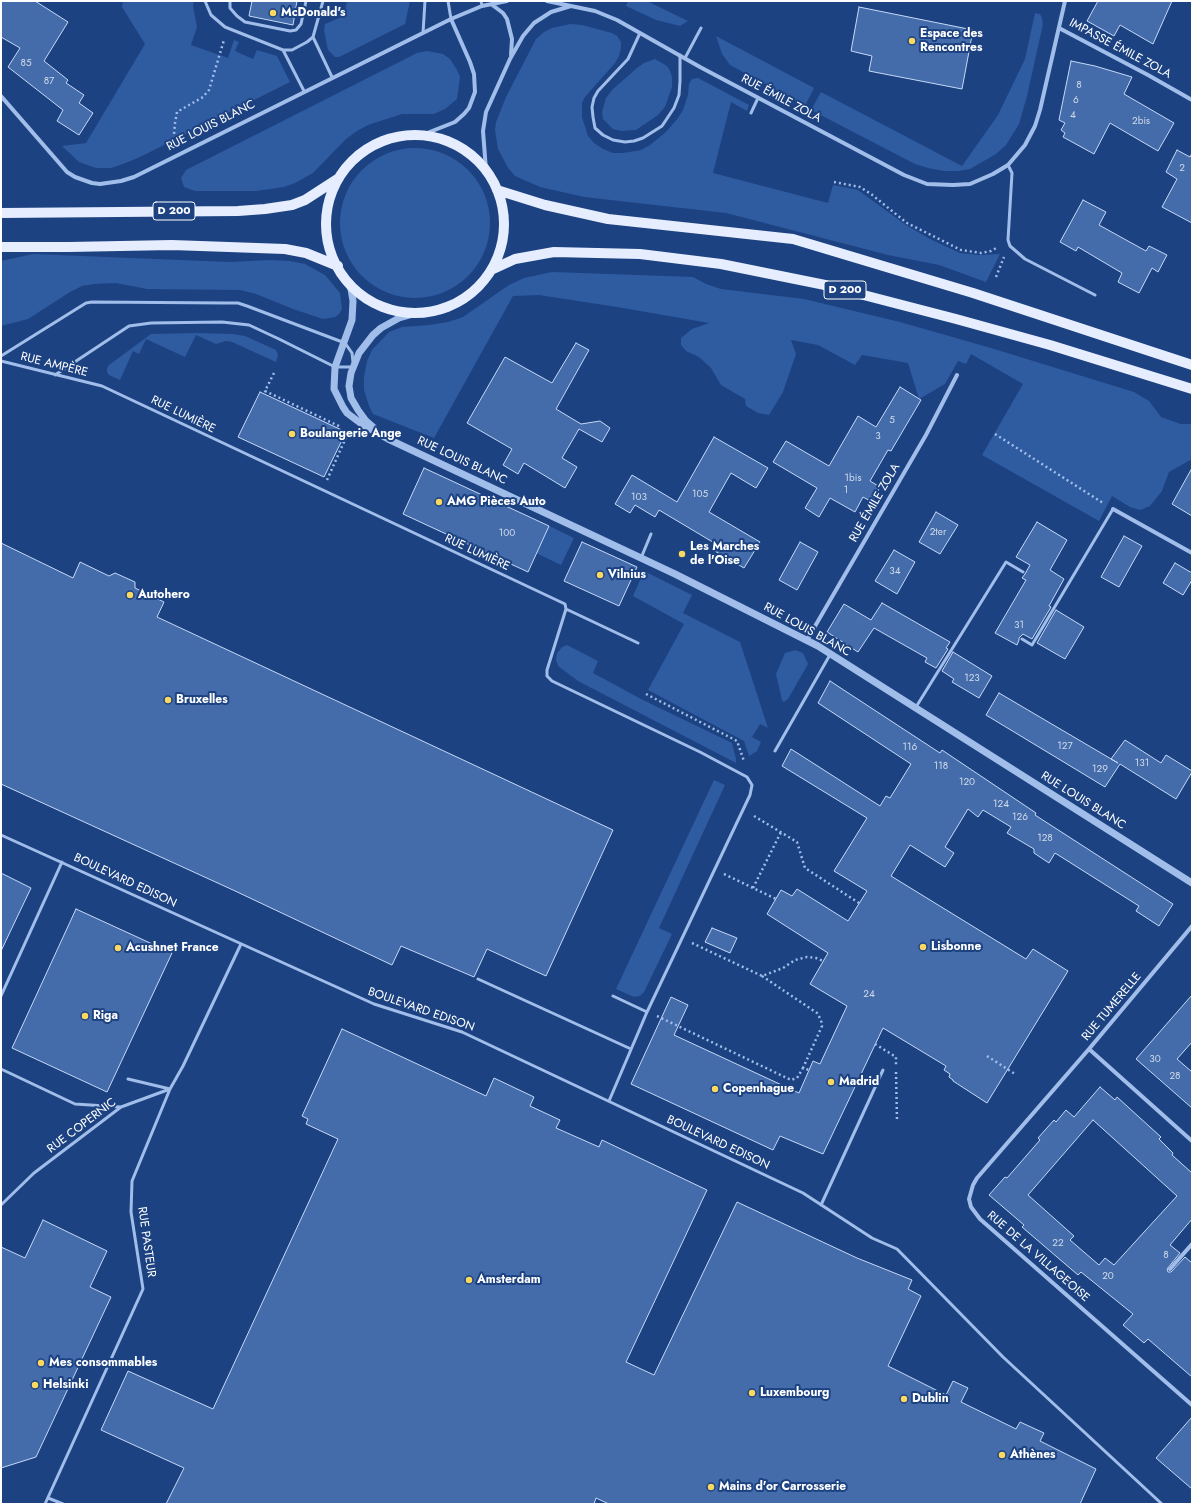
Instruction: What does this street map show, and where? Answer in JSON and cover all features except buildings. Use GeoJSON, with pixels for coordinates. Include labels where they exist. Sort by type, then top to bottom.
{"type":"FeatureCollection","features":[{"type":"Feature","properties":{"kind":"main road"},"geometry":{"type":"LineString","coordinates":[[422,135],[440,139],[458,146],[473,156],[486,170],[497,190],[502,207],[504,226],[502,244],[491,270],[474,290],[460,301],[439,310],[417,313],[398,311],[380,305],[364,296],[350,283],[338,266],[330,248],[327,227],[328,207],[333,192],[339,178],[356,157],[371,147],[396,137],[422,135]]}},
{"type":"Feature","properties":{"kind":"main road","name":"D 200"},"geometry":{"type":"LineString","coordinates":[[1,213],[238,211],[279,208],[305,200],[339,178]]}},
{"type":"Feature","properties":{"kind":"main road"},"geometry":{"type":"LineString","coordinates":[[497,190],[552,207],[608,219],[778,236],[803,241],[974,293],[1192,365]]}},
{"type":"Feature","properties":{"kind":"main road"},"geometry":{"type":"LineString","coordinates":[[1,247],[172,245],[285,249],[306,253],[338,266]]}},
{"type":"Feature","properties":{"kind":"main road","name":"D 200"},"geometry":{"type":"LineString","coordinates":[[491,270],[515,259],[554,252],[640,254],[721,264],[825,285],[956,319],[1050,345],[1192,389]]}},
{"type":"Feature","properties":{"kind":"street"},"geometry":{"type":"LineString","coordinates":[[422,135],[455,122],[469,108],[475,92],[474,78],[470,62],[451,19],[481,3],[491,4],[508,1]]}},
{"type":"Feature","properties":{"kind":"street","name":"RUE ÉMILE ZOLA"},"geometry":{"type":"LineString","coordinates":[[548,1],[606,15],[640,32],[758,98],[904,174],[927,184],[953,186],[970,184],[993,174],[1008,165],[1025,145],[1035,126],[1040,110],[1065,1]]}},
{"type":"Feature","properties":{"kind":"street"},"geometry":{"type":"LineString","coordinates":[[491,4],[507,18],[512,38],[510,59]]}},
{"type":"Feature","properties":{"kind":"street"},"geometry":{"type":"LineString","coordinates":[[486,170],[483,131],[486,112],[522,36],[534,23],[552,12],[573,6]]}},
{"type":"Feature","properties":{"kind":"street","name":"RUE LOUIS BLANC"},"geometry":{"type":"LineString","coordinates":[[1,96],[67,172],[84,181],[100,184],[121,181],[134,177],[451,19]]}},
{"type":"Feature","properties":{"kind":"street","name":"IMPASSE ÉMILE ZOLA"},"geometry":{"type":"LineString","coordinates":[[1059,28],[1192,100]]}},
{"type":"Feature","properties":{"kind":"street","name":"RUE LOUIS BLANC"},"geometry":{"type":"LineString","coordinates":[[350,283],[352,291],[352,320],[345,343],[335,367],[334,389],[347,413],[363,425],[388,439],[641,558],[831,653],[1192,883]]}},
{"type":"Feature","properties":{"kind":"street","name":"RUE LOUIS BLANC"},"geometry":{"type":"LineString","coordinates":[[388,439],[366,420],[358,410],[351,398],[350,378],[359,353],[364,345],[381,328],[399,318],[417,313]]}},
{"type":"Feature","properties":{"kind":"street","name":"RUE ÉMILE ZOLA"},"geometry":{"type":"LineString","coordinates":[[807,640],[926,435],[957,375]]}},
{"type":"Feature","properties":{"kind":"street"},"geometry":{"type":"LineString","coordinates":[[1113,509],[1192,553]]}},
{"type":"Feature","properties":{"kind":"street","name":"RUE TUMERELLE"},"geometry":{"type":"LineString","coordinates":[[1192,926],[1089,1050],[1192,1141]]}},
{"type":"Feature","properties":{"kind":"street","name":"RUE DE LA VILLAGEOISE"},"geometry":{"type":"LineString","coordinates":[[1089,1050],[977,1178],[970,1192],[969,1199],[972,1207],[980,1219],[1192,1405]]}},
{"type":"Feature","properties":{"kind":"street"},"geometry":{"type":"LineString","coordinates":[[1170,1269],[1192,1244]]}},
{"type":"Feature","properties":{"kind":"lane"},"geometry":{"type":"LineString","coordinates":[[205,1],[211,15],[227,28],[283,50],[292,50],[313,37],[323,1]]}},
{"type":"Feature","properties":{"kind":"lane"},"geometry":{"type":"LineString","coordinates":[[230,1],[230,8],[245,22],[290,31],[296,30],[301,24],[306,1]]}},
{"type":"Feature","properties":{"kind":"lane"},"geometry":{"type":"LineString","coordinates":[[423,33],[425,1]]}},
{"type":"Feature","properties":{"kind":"lane"},"geometry":{"type":"LineString","coordinates":[[448,1],[451,19]]}},
{"type":"Feature","properties":{"kind":"lane"},"geometry":{"type":"LineString","coordinates":[[685,58],[702,28]]}},
{"type":"Feature","properties":{"kind":"lane"},"geometry":{"type":"LineString","coordinates":[[640,32],[628,59],[598,91],[594,98],[592,107],[595,128],[603,135],[624,142],[634,141],[643,138],[662,126],[674,108],[679,95],[680,55]]}},
{"type":"Feature","properties":{"kind":"lane"},"geometry":{"type":"LineString","coordinates":[[313,37],[332,77]]}},
{"type":"Feature","properties":{"kind":"lane"},"geometry":{"type":"LineString","coordinates":[[283,50],[304,91]]}},
{"type":"Feature","properties":{"kind":"lane"},"geometry":{"type":"LineString","coordinates":[[751,113],[758,98]]}},
{"type":"Feature","properties":{"kind":"lane"},"geometry":{"type":"LineString","coordinates":[[1008,165],[1012,173],[1008,240],[1014,251],[1025,259],[1095,295]]}},
{"type":"Feature","properties":{"kind":"lane"},"geometry":{"type":"LineString","coordinates":[[1,356],[80,305],[92,302],[238,303],[345,343],[352,353],[354,366],[345,368],[335,367],[249,325],[222,322],[151,323],[129,326],[55,375]]}},
{"type":"Feature","properties":{"kind":"lane","name":"RUE AMPÈRE"},"geometry":{"type":"LineString","coordinates":[[1,361],[102,386]]}},
{"type":"Feature","properties":{"kind":"lane","name":"RUE LUMIÈRE"},"geometry":{"type":"LineString","coordinates":[[102,386],[262,463],[565,604],[566,610]]}},
{"type":"Feature","properties":{"kind":"lane"},"geometry":{"type":"LineString","coordinates":[[1022,639],[1032,645],[1113,509]]}},
{"type":"Feature","properties":{"kind":"lane"},"geometry":{"type":"LineString","coordinates":[[641,558],[651,534]]}},
{"type":"Feature","properties":{"kind":"lane"},"geometry":{"type":"LineString","coordinates":[[916,708],[1006,562],[1022,572]]}},
{"type":"Feature","properties":{"kind":"lane"},"geometry":{"type":"LineString","coordinates":[[609,1101],[647,1012],[750,795],[752,785],[747,777],[700,752],[552,681],[547,676],[547,670],[566,610],[638,643]]}},
{"type":"Feature","properties":{"kind":"lane"},"geometry":{"type":"LineString","coordinates":[[776,751],[831,653]]}},
{"type":"Feature","properties":{"kind":"lane","name":"BOULEVARD EDISON"},"geometry":{"type":"LineString","coordinates":[[1,835],[315,979],[374,1004],[462,1032],[803,1193],[872,1238],[897,1249],[1003,1357],[1162,1504]]}},
{"type":"Feature","properties":{"kind":"lane"},"geometry":{"type":"LineString","coordinates":[[1,996],[62,862]]}},
{"type":"Feature","properties":{"kind":"lane"},"geometry":{"type":"LineString","coordinates":[[128,1079],[170,1089],[184,1066],[241,944]]}},
{"type":"Feature","properties":{"kind":"lane"},"geometry":{"type":"LineString","coordinates":[[478,979],[631,1049]]}},
{"type":"Feature","properties":{"kind":"lane"},"geometry":{"type":"LineString","coordinates":[[613,996],[647,1012]]}},
{"type":"Feature","properties":{"kind":"lane"},"geometry":{"type":"LineString","coordinates":[[1,1069],[75,1104],[121,1106]]}},
{"type":"Feature","properties":{"kind":"lane"},"geometry":{"type":"LineString","coordinates":[[821,1205],[883,1070]]}},
{"type":"Feature","properties":{"kind":"lane","name":"RUE COPERNIC"},"geometry":{"type":"LineString","coordinates":[[1,1205],[34,1173],[121,1106],[170,1089]]}},
{"type":"Feature","properties":{"kind":"lane","name":"RUE PASTEUR"},"geometry":{"type":"LineString","coordinates":[[45,1504],[143,1289],[130,1212],[132,1181],[170,1089]]}},
{"type":"Feature","properties":{"kind":"lane"},"geometry":{"type":"LineString","coordinates":[[48,1498],[63,1504]]}},
{"type":"Feature","properties":{"kind":"path"},"geometry":{"type":"LineString","coordinates":[[183,152],[174,134],[177,112],[203,97],[209,90],[227,28]]}},
{"type":"Feature","properties":{"kind":"path"},"geometry":{"type":"LineString","coordinates":[[834,182],[860,188],[871,194],[907,223],[961,250],[981,253],[991,251],[1008,240]]}},
{"type":"Feature","properties":{"kind":"path"},"geometry":{"type":"LineString","coordinates":[[996,277],[1005,256],[1008,240]]}},
{"type":"Feature","properties":{"kind":"path"},"geometry":{"type":"LineString","coordinates":[[274,373],[265,391],[347,430],[348,433],[353,435]]}},
{"type":"Feature","properties":{"kind":"path"},"geometry":{"type":"LineString","coordinates":[[328,479],[348,433]]}},
{"type":"Feature","properties":{"kind":"path"},"geometry":{"type":"LineString","coordinates":[[995,434],[1113,509]]}},
{"type":"Feature","properties":{"kind":"path"},"geometry":{"type":"LineString","coordinates":[[646,694],[737,741],[741,749],[747,777]]}},
{"type":"Feature","properties":{"kind":"path"},"geometry":{"type":"LineString","coordinates":[[743,809],[797,842],[805,868],[859,903]]}},
{"type":"Feature","properties":{"kind":"path"},"geometry":{"type":"LineString","coordinates":[[753,888],[781,832]]}},
{"type":"Feature","properties":{"kind":"path"},"geometry":{"type":"LineString","coordinates":[[714,870],[776,899]]}},
{"type":"Feature","properties":{"kind":"path"},"geometry":{"type":"LineString","coordinates":[[647,1012],[791,1080],[797,1078],[803,1068],[822,1026],[821,1020],[817,1013],[762,976],[682,939]]}},
{"type":"Feature","properties":{"kind":"path"},"geometry":{"type":"LineString","coordinates":[[762,976],[783,968],[795,960],[807,957],[816,958],[823,961]]}},
{"type":"Feature","properties":{"kind":"path"},"geometry":{"type":"LineString","coordinates":[[987,1056],[1015,1074]]}},
{"type":"Feature","properties":{"kind":"path"},"geometry":{"type":"LineString","coordinates":[[803,1068],[809,1070]]}},
{"type":"Feature","properties":{"kind":"shaded area"},"geometry":{"type":"Polygon","coordinates":[[[123,1],[194,1],[193,6],[197,27],[191,45],[228,58],[234,40],[239,42],[235,51],[253,59],[257,50],[277,56],[290,82],[138,158],[120,165],[111,168],[96,168],[79,162],[62,146],[86,143],[145,44],[122,7],[123,1]]]}},
{"type":"Feature","properties":{"kind":"shaded area"},"geometry":{"type":"Polygon","coordinates":[[[347,1],[410,1],[405,24],[339,57],[335,57],[328,50],[324,30],[325,24],[344,16],[347,1]]]}},
{"type":"Feature","properties":{"kind":"shaded area"},"geometry":{"type":"Polygon","coordinates":[[[628,1],[647,1],[688,21],[680,26],[656,20],[626,6],[628,1]]]}},
{"type":"Feature","properties":{"kind":"shaded area"},"geometry":{"type":"Polygon","coordinates":[[[1035,13],[1040,14],[1043,24],[1027,96],[1019,124],[1006,145],[996,154],[970,169],[944,171],[915,164],[811,110],[821,92],[962,166],[998,115],[1025,59],[1035,13]]]}},
{"type":"Feature","properties":{"kind":"shaded area"},"geometry":{"type":"Polygon","coordinates":[[[570,24],[582,25],[612,33],[617,36],[621,42],[619,56],[615,63],[585,97],[582,103],[582,117],[588,136],[594,143],[603,149],[613,153],[623,153],[641,150],[650,145],[666,132],[678,118],[683,110],[688,95],[689,84],[692,79],[698,78],[749,105],[747,111],[731,102],[713,173],[828,203],[833,185],[858,190],[906,225],[930,239],[960,253],[979,255],[1000,254],[986,282],[939,265],[888,255],[726,213],[584,197],[540,187],[515,176],[508,168],[498,149],[495,130],[496,122],[506,97],[536,39],[544,32],[552,28],[570,24]]]}},
{"type":"Feature","properties":{"kind":"shaded area"},"geometry":{"type":"Polygon","coordinates":[[[716,36],[814,88],[805,106],[730,65],[722,54],[716,36]]]}},
{"type":"Feature","properties":{"kind":"shaded area"},"geometry":{"type":"Polygon","coordinates":[[[427,51],[443,54],[450,59],[460,77],[457,99],[445,109],[434,114],[402,114],[368,125],[346,139],[313,173],[284,187],[256,191],[195,191],[184,187],[181,178],[186,170],[417,53],[427,51]]]}},
{"type":"Feature","properties":{"kind":"shaded area"},"geometry":{"type":"Polygon","coordinates":[[[655,59],[667,66],[672,77],[672,87],[665,107],[658,115],[636,130],[621,131],[613,129],[603,119],[602,112],[606,98],[613,89],[637,68],[644,63],[655,59]]]}},
{"type":"Feature","properties":{"kind":"shaded area"},"geometry":{"type":"Polygon","coordinates":[[[415,148],[444,154],[468,170],[484,194],[490,223],[484,252],[468,276],[444,292],[415,298],[386,292],[362,276],[346,252],[340,223],[346,194],[362,170],[386,154],[415,148]]]}},
{"type":"Feature","properties":{"kind":"shaded area"},"geometry":{"type":"Polygon","coordinates":[[[33,254],[229,262],[270,260],[290,261],[305,264],[325,275],[340,293],[342,309],[335,317],[323,319],[256,294],[240,290],[147,289],[116,283],[94,284],[82,286],[70,292],[28,319],[1,326],[1,261],[33,254]]]}},
{"type":"Feature","properties":{"kind":"shaded area"},"geometry":{"type":"Polygon","coordinates":[[[552,272],[693,277],[706,284],[721,289],[804,299],[900,322],[991,348],[1134,392],[1149,401],[1161,417],[1181,424],[1192,424],[1192,459],[1169,472],[1162,491],[1150,506],[1140,510],[1130,507],[1112,496],[1099,521],[982,455],[1023,384],[971,354],[966,364],[958,361],[945,384],[919,399],[908,363],[862,355],[855,365],[818,345],[791,340],[796,354],[783,392],[769,415],[758,413],[746,406],[745,399],[721,385],[711,368],[699,357],[686,351],[681,345],[681,338],[692,329],[709,323],[539,295],[513,296],[434,438],[373,414],[364,390],[364,377],[367,361],[372,350],[389,332],[402,327],[448,322],[463,317],[509,285],[524,278],[552,272]]]}},
{"type":"Feature","properties":{"kind":"shaded area"},"geometry":{"type":"Polygon","coordinates":[[[151,334],[233,334],[245,336],[276,350],[278,355],[276,362],[232,342],[226,341],[216,344],[196,335],[185,357],[146,339],[139,354],[133,351],[120,380],[109,375],[107,372],[109,365],[151,334]]]}},
{"type":"Feature","properties":{"kind":"shaded area"},"geometry":{"type":"Polygon","coordinates":[[[549,526],[574,538],[561,565],[536,553],[549,526]]]}},
{"type":"Feature","properties":{"kind":"shaded area"},"geometry":{"type":"Polygon","coordinates":[[[644,571],[692,595],[683,613],[740,642],[768,728],[760,724],[752,737],[761,742],[757,751],[749,756],[744,741],[648,690],[684,624],[633,596],[644,571]]]}},
{"type":"Feature","properties":{"kind":"shaded area"},"geometry":{"type":"Polygon","coordinates":[[[567,645],[598,661],[593,673],[643,700],[732,743],[736,763],[578,681],[558,666],[556,660],[557,653],[562,647],[567,645]]]}},
{"type":"Feature","properties":{"kind":"shaded area"},"geometry":{"type":"Polygon","coordinates":[[[795,650],[803,653],[808,664],[788,699],[784,702],[782,700],[776,674],[785,653],[795,650]]]}},
{"type":"Feature","properties":{"kind":"shaded area"},"geometry":{"type":"Polygon","coordinates":[[[714,780],[725,785],[659,928],[672,934],[644,992],[640,996],[634,997],[616,989],[714,780]]]}},
{"type":"Feature","properties":{"kind":"place","name":"McDonald's"},"geometry":{"type":"Point","coordinates":[273,13]}},
{"type":"Feature","properties":{"kind":"place","name":"Espace des Rencontres"},"geometry":{"type":"Point","coordinates":[912,41]}},
{"type":"Feature","properties":{"kind":"place","name":"Boulangerie Ange"},"geometry":{"type":"Point","coordinates":[292,434]}},
{"type":"Feature","properties":{"kind":"place","name":"AMG Pièces Auto"},"geometry":{"type":"Point","coordinates":[439,502]}},
{"type":"Feature","properties":{"kind":"place","name":"Les Marches de l'Oise"},"geometry":{"type":"Point","coordinates":[682,554]}},
{"type":"Feature","properties":{"kind":"place","name":"Vilnius"},"geometry":{"type":"Point","coordinates":[600,575]}},
{"type":"Feature","properties":{"kind":"place","name":"Autohero"},"geometry":{"type":"Point","coordinates":[130,595]}},
{"type":"Feature","properties":{"kind":"place","name":"Bruxelles"},"geometry":{"type":"Point","coordinates":[168,700]}},
{"type":"Feature","properties":{"kind":"place","name":"Lisbonne"},"geometry":{"type":"Point","coordinates":[923,947]}},
{"type":"Feature","properties":{"kind":"place","name":"Acushnet France"},"geometry":{"type":"Point","coordinates":[118,948]}},
{"type":"Feature","properties":{"kind":"place","name":"Riga"},"geometry":{"type":"Point","coordinates":[85,1016]}},
{"type":"Feature","properties":{"kind":"place","name":"Madrid"},"geometry":{"type":"Point","coordinates":[831,1082]}},
{"type":"Feature","properties":{"kind":"place","name":"Copenhague"},"geometry":{"type":"Point","coordinates":[715,1089]}},
{"type":"Feature","properties":{"kind":"place","name":"Amsterdam"},"geometry":{"type":"Point","coordinates":[469,1280]}},
{"type":"Feature","properties":{"kind":"place","name":"Mes consommables"},"geometry":{"type":"Point","coordinates":[41,1363]}},
{"type":"Feature","properties":{"kind":"place","name":"Helsinki"},"geometry":{"type":"Point","coordinates":[35,1385]}},
{"type":"Feature","properties":{"kind":"place","name":"Luxembourg"},"geometry":{"type":"Point","coordinates":[752,1393]}},
{"type":"Feature","properties":{"kind":"place","name":"Dublin"},"geometry":{"type":"Point","coordinates":[904,1399]}},
{"type":"Feature","properties":{"kind":"place","name":"Athènes"},"geometry":{"type":"Point","coordinates":[1002,1455]}},
{"type":"Feature","properties":{"kind":"place","name":"Mains d'or Carrosserie"},"geometry":{"type":"Point","coordinates":[711,1487]}}]}
